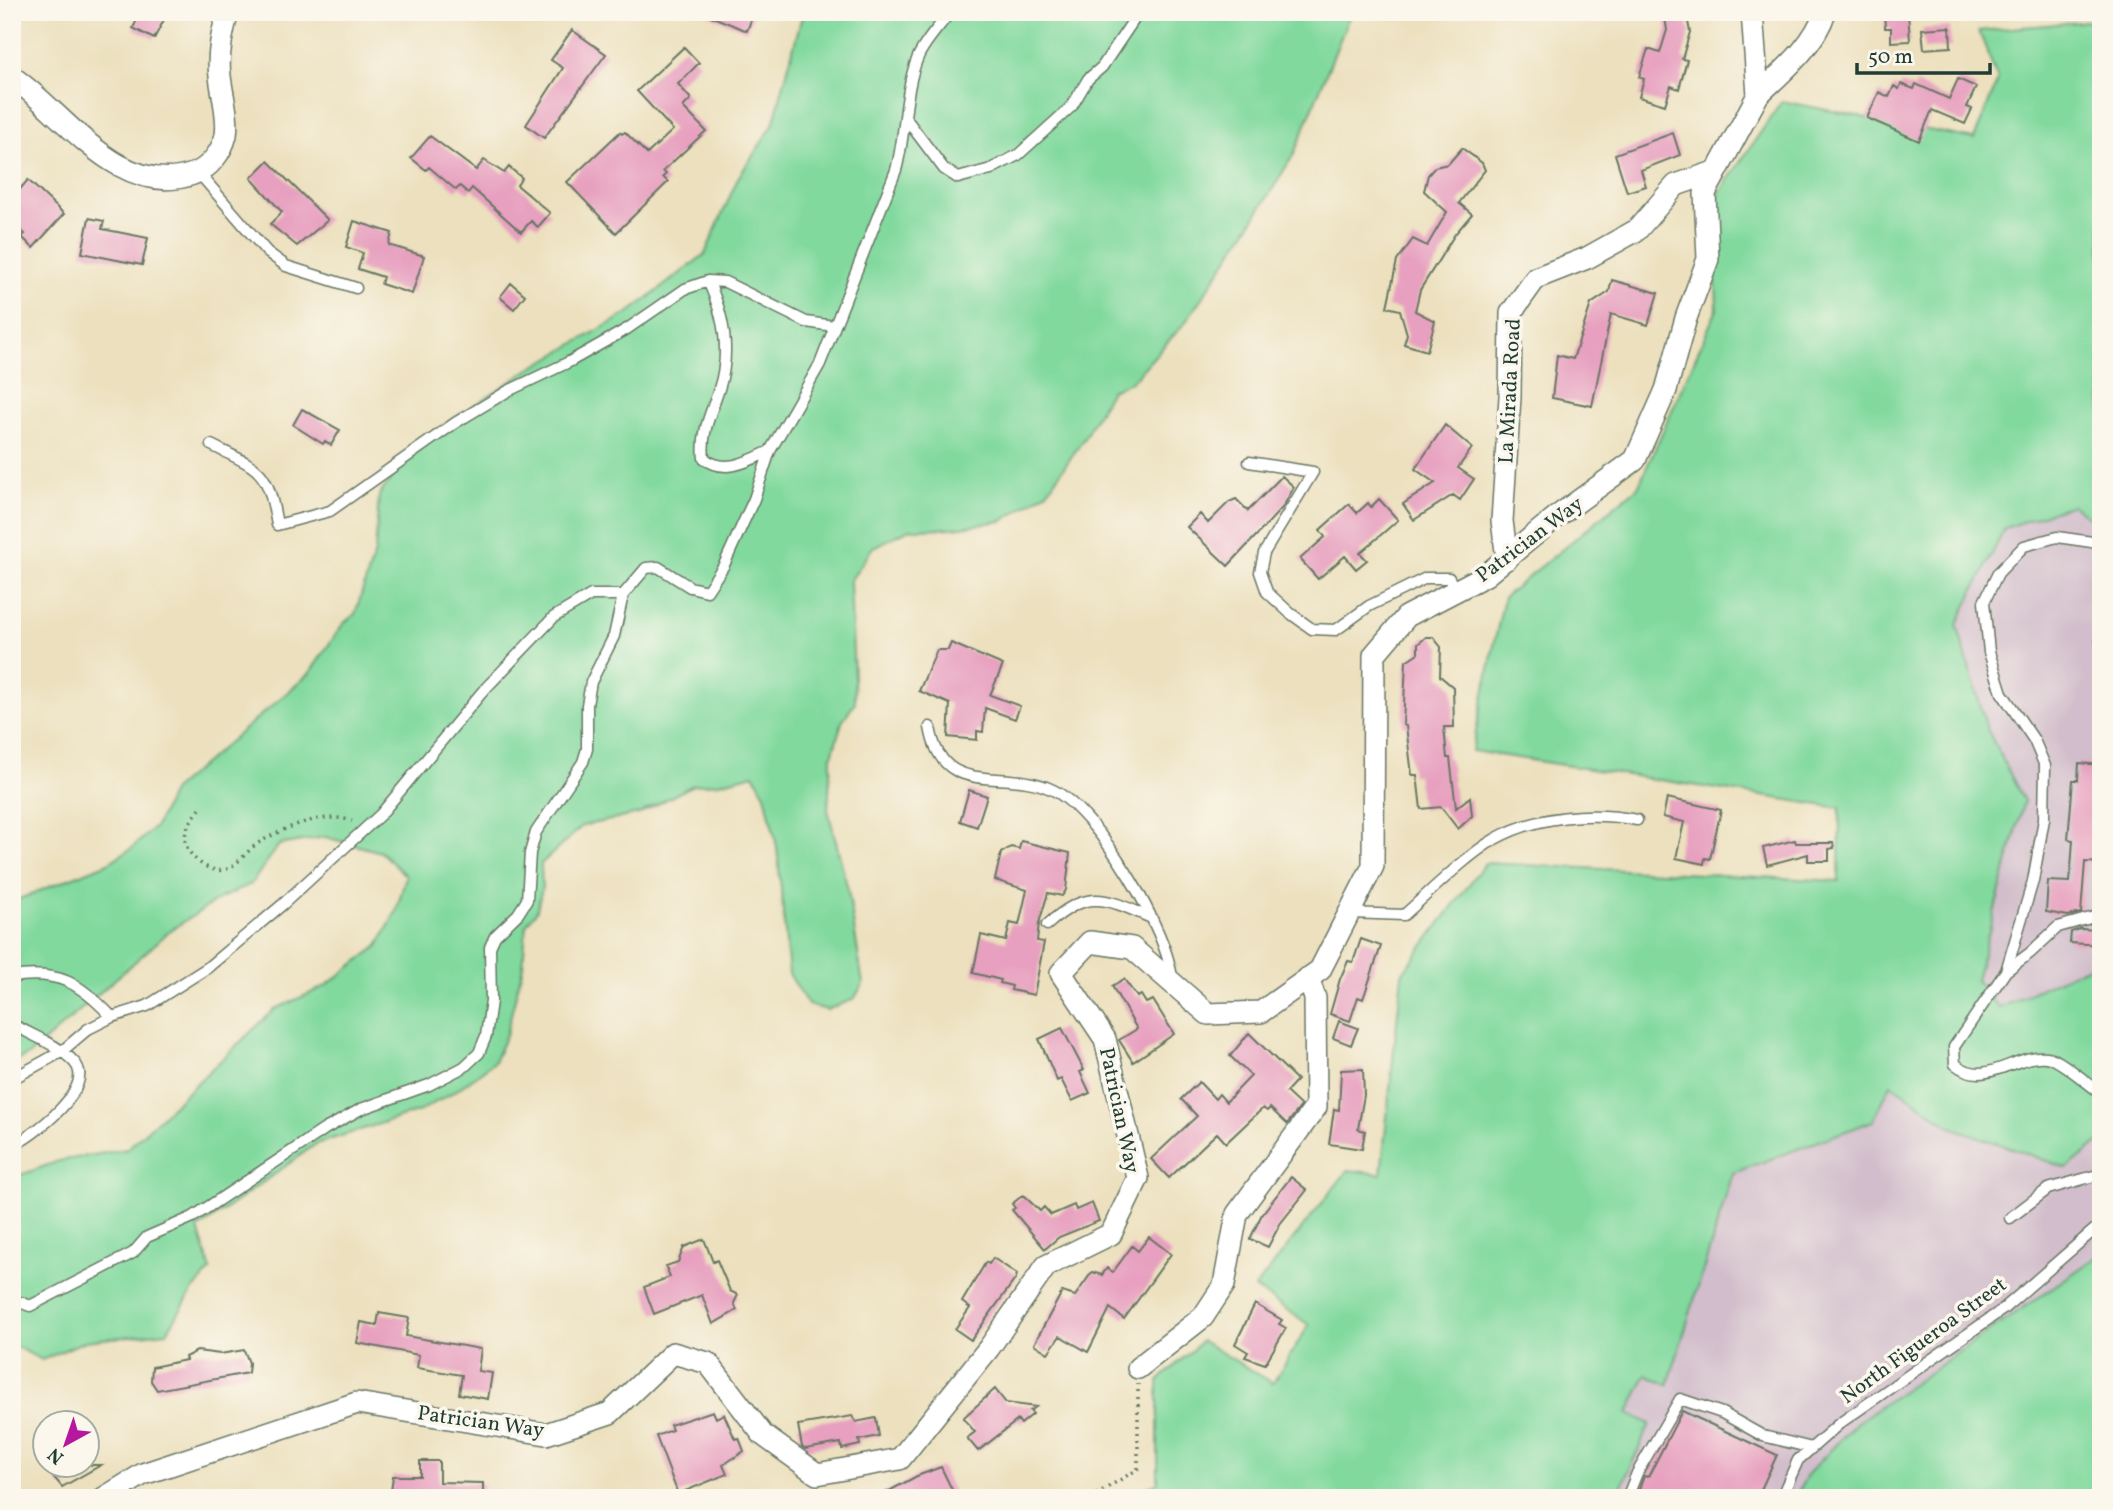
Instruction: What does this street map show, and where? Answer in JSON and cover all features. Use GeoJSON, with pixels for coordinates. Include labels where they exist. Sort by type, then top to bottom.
{"type":"FeatureCollection","features":[{"type":"Feature","properties":{"kind":"street"},"geometry":{"type":"LineString","coordinates":[[12,77],[43,100],[77,137],[119,164],[170,179],[198,172],[215,157],[225,137],[227,124],[219,67],[221,35],[228,12]]}},
{"type":"Feature","properties":{"kind":"street"},"geometry":{"type":"LineString","coordinates":[[1752,12],[1758,95]]}},
{"type":"Feature","properties":{"kind":"street","name":"Patrician Way"},"geometry":{"type":"LineString","coordinates":[[104,1498],[143,1474],[357,1403],[546,1434],[610,1413],[673,1353],[708,1363],[763,1435],[817,1474],[900,1459],[989,1348],[1046,1266],[1111,1234],[1138,1178],[1105,1039],[1061,973],[1090,942],[1132,948],[1208,1014],[1261,1012],[1320,970],[1373,866],[1374,654],[1407,615],[1486,575],[1555,518],[1635,460],[1666,390],[1686,318],[1708,259],[1705,193],[1758,95],[1797,57],[1820,29],[1825,12]]}},
{"type":"Feature","properties":{"kind":"street","name":"La Mirada Road"},"geometry":{"type":"LineString","coordinates":[[1507,559],[1502,521],[1510,397],[1511,313],[1536,278],[1587,258],[1637,230],[1676,185],[1717,171]]}},
{"type":"Feature","properties":{"kind":"street"},"geometry":{"type":"LineString","coordinates":[[1138,1368],[1203,1317],[1224,1285],[1237,1214],[1316,1107],[1315,998],[1308,978]]}},
{"type":"Feature","properties":{"kind":"lane"},"geometry":{"type":"LineString","coordinates":[[12,1299],[30,1306],[55,1296],[132,1253],[148,1237],[193,1217],[325,1129],[361,1109],[429,1085],[464,1067],[479,1053],[486,1036],[491,1001],[490,947],[495,936],[518,914],[527,900],[530,853],[536,832],[583,762],[587,749],[587,705],[592,682],[614,636],[623,595],[646,568],[658,566],[690,587],[707,590],[718,578],[749,510],[770,451],[814,376],[895,170],[918,57],[950,12]]}},
{"type":"Feature","properties":{"kind":"lane"},"geometry":{"type":"LineString","coordinates":[[907,120],[944,169],[958,178],[991,169],[1018,155],[1072,107],[1088,79],[1102,67],[1139,12]]}},
{"type":"Feature","properties":{"kind":"lane"},"geometry":{"type":"LineString","coordinates":[[198,172],[268,252],[286,266],[356,288]]}},
{"type":"Feature","properties":{"kind":"lane"},"geometry":{"type":"LineString","coordinates":[[211,445],[257,468],[271,493],[277,525],[330,512],[455,423],[508,391],[615,335],[685,289],[708,281],[725,282],[806,322],[834,326]]}},
{"type":"Feature","properties":{"kind":"lane"},"geometry":{"type":"LineString","coordinates":[[708,281],[717,299],[724,331],[725,363],[719,390],[706,420],[702,443],[704,458],[712,465],[726,467],[748,462],[770,451]]}},
{"type":"Feature","properties":{"kind":"lane"},"geometry":{"type":"LineString","coordinates":[[1249,462],[1313,472],[1269,544],[1260,572],[1267,592],[1312,629],[1336,630],[1369,607],[1426,578],[1449,578],[1456,591]]}},
{"type":"Feature","properties":{"kind":"lane"},"geometry":{"type":"LineString","coordinates":[[2101,546],[2092,542],[2057,537],[2024,547],[1998,573],[1984,602],[1989,652],[2002,692],[2034,740],[2045,766],[2043,820],[2032,881],[2006,971],[1954,1047],[1955,1064],[1963,1070],[1989,1074],[2025,1058],[2050,1056],[2101,1093]]}},
{"type":"Feature","properties":{"kind":"lane"},"geometry":{"type":"LineString","coordinates":[[12,1079],[61,1052],[88,1029],[112,1017],[147,1006],[207,968],[282,905],[381,814],[491,682],[554,617],[591,595],[623,595]]}},
{"type":"Feature","properties":{"kind":"lane"},"geometry":{"type":"LineString","coordinates":[[930,727],[933,748],[950,768],[967,776],[1028,782],[1055,790],[1093,824],[1122,862],[1171,962],[1172,983]]}},
{"type":"Feature","properties":{"kind":"lane"},"geometry":{"type":"LineString","coordinates":[[1349,913],[1404,915],[1493,840],[1526,825],[1556,819],[1604,816],[1637,820]]}},
{"type":"Feature","properties":{"kind":"lane"},"geometry":{"type":"LineString","coordinates":[[1047,925],[1066,908],[1094,898],[1115,902],[1149,917]]}},
{"type":"Feature","properties":{"kind":"lane"},"geometry":{"type":"LineString","coordinates":[[2006,971],[2058,926],[2101,915]]}},
{"type":"Feature","properties":{"kind":"lane"},"geometry":{"type":"LineString","coordinates":[[12,976],[55,975],[78,986],[112,1017]]}},
{"type":"Feature","properties":{"kind":"lane"},"geometry":{"type":"LineString","coordinates":[[12,1024],[75,1062],[80,1073],[77,1089],[44,1126],[12,1146]]}},
{"type":"Feature","properties":{"kind":"lane"},"geometry":{"type":"LineString","coordinates":[[2010,1218],[2048,1189],[2101,1174]]}},
{"type":"Feature","properties":{"kind":"lane","name":"North Figueroa Street"},"geometry":{"type":"LineString","coordinates":[[1781,1497],[1798,1460],[1840,1423],[2002,1311],[2101,1224]]}},
{"type":"Feature","properties":{"kind":"lane"},"geometry":{"type":"LineString","coordinates":[[1627,1498],[1637,1473],[1680,1399],[1722,1413],[1763,1436],[1812,1448]]}},
{"type":"Feature","properties":{"kind":"path"},"geometry":{"type":"LineString","coordinates":[[200,809],[188,826],[185,839],[191,853],[202,865],[214,870],[226,869],[258,843],[284,830],[317,820],[338,816],[352,820],[363,831]]}},
{"type":"Feature","properties":{"kind":"path"},"geometry":{"type":"LineString","coordinates":[[1090,1498],[1138,1469],[1138,1368]]}},
{"type":"Feature","properties":{"kind":"shaded area"},"geometry":{"type":"Polygon","coordinates":[[[2072,505],[2101,526],[2101,960],[1999,1008],[1976,980],[2024,801],[1987,729],[1957,625],[2005,528],[2072,505]]]}},
{"type":"Feature","properties":{"kind":"shaded area"},"geometry":{"type":"Polygon","coordinates":[[[1891,1083],[1951,1127],[2066,1168],[2101,1141],[2101,1254],[1856,1423],[1807,1475],[1795,1498],[1616,1498],[1650,1424],[1628,1413],[1646,1375],[1668,1385],[1733,1173],[1873,1121],[1891,1083]]]}},
{"type":"Feature","properties":{"kind":"green space"},"geometry":{"type":"Polygon","coordinates":[[[803,12],[1351,12],[1294,154],[1250,225],[1185,323],[1131,382],[1111,390],[1083,440],[1047,492],[1002,521],[954,528],[910,529],[873,547],[850,581],[855,702],[842,722],[831,759],[828,810],[848,890],[863,984],[854,999],[827,1010],[808,1005],[789,974],[777,847],[765,794],[754,774],[719,783],[693,785],[639,814],[582,826],[541,864],[542,888],[537,910],[526,925],[523,966],[506,1035],[494,1062],[457,1090],[420,1111],[316,1144],[198,1229],[211,1270],[193,1290],[167,1332],[85,1341],[42,1360],[12,1345],[12,1178],[59,1161],[127,1149],[275,1009],[324,987],[378,946],[396,912],[406,876],[381,852],[325,837],[279,845],[251,884],[221,898],[171,930],[29,1055],[12,1062],[12,902],[108,863],[132,848],[156,826],[173,790],[309,674],[343,624],[355,614],[375,552],[379,495],[419,442],[528,370],[630,312],[705,254],[738,178],[773,125],[803,12]]]}},
{"type":"Feature","properties":{"kind":"green space"},"geometry":{"type":"Polygon","coordinates":[[[2101,20],[2101,526],[2072,505],[2005,528],[1957,625],[1987,729],[2024,801],[1976,980],[1999,1008],[2101,960],[2101,1141],[2067,1168],[1951,1127],[1891,1084],[1873,1121],[1733,1173],[1668,1385],[1646,1375],[1628,1413],[1650,1424],[1616,1498],[1124,1498],[1158,1482],[1158,1381],[1202,1341],[1273,1383],[1309,1325],[1255,1288],[1348,1170],[1381,1174],[1402,974],[1485,863],[1839,881],[1840,808],[1472,751],[1504,597],[1638,487],[1717,309],[1713,202],[1782,101],[1974,139],[1998,80],[1979,31],[2101,20]]]}},
{"type":"Feature","properties":{"kind":"green space"},"geometry":{"type":"Polygon","coordinates":[[[2101,1254],[2101,1498],[1795,1498],[1807,1475],[1856,1423],[2101,1254]]]}},
{"type":"Feature","properties":{"kind":"building"},"geometry":{"type":"Polygon","coordinates":[[[141,12],[168,12],[154,39],[133,28],[141,12]]]}},
{"type":"Feature","properties":{"kind":"building"},"geometry":{"type":"Polygon","coordinates":[[[701,12],[754,12],[747,31],[701,12]]]}},
{"type":"Feature","properties":{"kind":"building"},"geometry":{"type":"Polygon","coordinates":[[[1664,12],[1686,12],[1690,32],[1682,59],[1687,60],[1679,89],[1671,86],[1665,105],[1639,97],[1644,79],[1639,77],[1648,49],[1660,53],[1667,30],[1664,12]]]}},
{"type":"Feature","properties":{"kind":"building"},"geometry":{"type":"Polygon","coordinates":[[[1884,12],[1908,12],[1910,41],[1891,42],[1891,28],[1885,28],[1884,12]]]}},
{"type":"Feature","properties":{"kind":"building"},"geometry":{"type":"Polygon","coordinates":[[[1950,27],[1951,47],[1924,49],[1922,29],[1950,27]]]}},
{"type":"Feature","properties":{"kind":"building"},"geometry":{"type":"Polygon","coordinates":[[[572,30],[606,54],[544,138],[526,125],[563,68],[551,60],[572,30]]]}},
{"type":"Feature","properties":{"kind":"building"},"geometry":{"type":"Polygon","coordinates":[[[684,47],[699,63],[678,84],[691,99],[683,107],[706,131],[663,171],[666,174],[663,177],[668,182],[616,233],[567,182],[620,132],[625,132],[647,154],[673,130],[637,91],[684,47]]]}},
{"type":"Feature","properties":{"kind":"building"},"geometry":{"type":"Polygon","coordinates":[[[1958,79],[1976,87],[1967,107],[1972,109],[1965,124],[1932,110],[1919,141],[1867,118],[1879,92],[1889,97],[1894,86],[1899,89],[1901,84],[1914,89],[1916,84],[1949,99],[1958,79]]]}},
{"type":"Feature","properties":{"kind":"building"},"geometry":{"type":"Polygon","coordinates":[[[1673,133],[1680,155],[1641,170],[1646,186],[1627,192],[1615,154],[1673,133]]]}},
{"type":"Feature","properties":{"kind":"building"},"geometry":{"type":"Polygon","coordinates":[[[430,136],[476,170],[484,160],[504,173],[509,167],[522,178],[517,185],[550,213],[538,227],[531,221],[521,232],[472,188],[468,193],[460,186],[456,190],[429,167],[426,170],[411,158],[430,136]]]}},
{"type":"Feature","properties":{"kind":"building"},"geometry":{"type":"Polygon","coordinates":[[[1462,148],[1482,163],[1485,170],[1459,203],[1472,214],[1455,234],[1420,290],[1415,311],[1435,321],[1427,351],[1404,344],[1407,334],[1400,310],[1387,307],[1397,261],[1413,239],[1427,246],[1447,212],[1424,191],[1428,175],[1435,167],[1448,164],[1462,148]]]}},
{"type":"Feature","properties":{"kind":"building"},"geometry":{"type":"Polygon","coordinates":[[[268,161],[328,220],[297,246],[270,224],[282,212],[251,178],[268,161]]]}},
{"type":"Feature","properties":{"kind":"building"},"geometry":{"type":"Polygon","coordinates":[[[28,180],[64,214],[33,248],[22,237],[25,234],[12,222],[12,198],[28,180]]]}},
{"type":"Feature","properties":{"kind":"building"},"geometry":{"type":"Polygon","coordinates":[[[89,218],[104,221],[102,229],[148,238],[142,265],[82,253],[89,218]]]}},
{"type":"Feature","properties":{"kind":"building"},"geometry":{"type":"Polygon","coordinates":[[[354,221],[392,233],[389,245],[424,256],[412,294],[381,284],[383,277],[358,269],[363,253],[346,247],[354,221]]]}},
{"type":"Feature","properties":{"kind":"building"},"geometry":{"type":"Polygon","coordinates":[[[1612,280],[1658,293],[1648,325],[1611,314],[1592,406],[1552,398],[1557,355],[1573,359],[1591,304],[1609,292],[1612,280]]]}},
{"type":"Feature","properties":{"kind":"building"},"geometry":{"type":"Polygon","coordinates":[[[511,283],[525,295],[514,309],[500,297],[511,283]]]}},
{"type":"Feature","properties":{"kind":"building"},"geometry":{"type":"Polygon","coordinates":[[[302,409],[340,430],[331,445],[325,441],[323,444],[293,425],[302,409]]]}},
{"type":"Feature","properties":{"kind":"building"},"geometry":{"type":"Polygon","coordinates":[[[1445,425],[1472,448],[1458,468],[1474,479],[1460,500],[1453,495],[1414,520],[1403,504],[1435,483],[1415,469],[1445,425]]]}},
{"type":"Feature","properties":{"kind":"building"},"geometry":{"type":"Polygon","coordinates":[[[1282,476],[1294,487],[1283,507],[1228,566],[1187,527],[1200,514],[1208,523],[1229,502],[1236,499],[1248,511],[1282,476]]]}},
{"type":"Feature","properties":{"kind":"building"},"geometry":{"type":"Polygon","coordinates":[[[1379,499],[1398,520],[1360,553],[1367,560],[1356,569],[1345,556],[1318,579],[1300,559],[1325,537],[1320,530],[1349,504],[1357,513],[1368,503],[1371,507],[1379,499]]]}},
{"type":"Feature","properties":{"kind":"building"},"geometry":{"type":"Polygon","coordinates":[[[1426,637],[1433,637],[1441,647],[1440,676],[1453,687],[1454,727],[1444,727],[1447,758],[1450,758],[1456,808],[1470,797],[1472,816],[1458,829],[1441,807],[1421,809],[1417,775],[1412,775],[1406,726],[1403,725],[1406,661],[1418,653],[1418,644],[1426,637]]]}},
{"type":"Feature","properties":{"kind":"building"},"geometry":{"type":"Polygon","coordinates":[[[951,643],[1003,665],[990,695],[1020,706],[1015,719],[985,708],[983,732],[977,731],[977,740],[948,737],[950,704],[919,691],[937,650],[948,650],[951,643]]]}},
{"type":"Feature","properties":{"kind":"building"},"geometry":{"type":"Polygon","coordinates":[[[2079,763],[2101,765],[2101,863],[2085,862],[2081,913],[2068,916],[2046,912],[2048,881],[2070,882],[2073,840],[2068,839],[2073,780],[2078,780],[2079,763]]]}},
{"type":"Feature","properties":{"kind":"building"},"geometry":{"type":"Polygon","coordinates":[[[969,790],[987,796],[977,827],[960,821],[969,790]]]}},
{"type":"Feature","properties":{"kind":"building"},"geometry":{"type":"Polygon","coordinates":[[[1667,798],[1721,810],[1710,859],[1705,858],[1704,864],[1676,858],[1684,822],[1663,817],[1667,798]]]}},
{"type":"Feature","properties":{"kind":"building"},"geometry":{"type":"Polygon","coordinates":[[[1795,840],[1796,843],[1833,843],[1834,848],[1829,849],[1829,861],[1808,861],[1808,854],[1767,865],[1763,848],[1795,840]]]}},
{"type":"Feature","properties":{"kind":"building"},"geometry":{"type":"Polygon","coordinates":[[[1021,841],[1070,853],[1066,890],[1062,896],[1048,893],[1039,923],[1037,941],[1044,942],[1034,995],[1011,990],[1012,986],[1000,983],[1001,980],[973,973],[981,935],[1006,941],[1010,923],[1019,925],[1027,890],[995,880],[1001,853],[1011,847],[1019,849],[1021,841]]]}},
{"type":"Feature","properties":{"kind":"building"},"geometry":{"type":"Polygon","coordinates":[[[2080,929],[2101,930],[2101,945],[2070,943],[2071,932],[2080,929]]]}},
{"type":"Feature","properties":{"kind":"building"},"geometry":{"type":"Polygon","coordinates":[[[1361,939],[1381,946],[1363,999],[1358,997],[1350,1021],[1330,1014],[1340,979],[1348,961],[1353,962],[1361,939]]]}},
{"type":"Feature","properties":{"kind":"building"},"geometry":{"type":"Polygon","coordinates":[[[1124,979],[1137,997],[1141,995],[1146,1003],[1153,1000],[1174,1034],[1133,1062],[1119,1040],[1137,1029],[1112,986],[1124,979]]]}},
{"type":"Feature","properties":{"kind":"building"},"geometry":{"type":"Polygon","coordinates":[[[1339,1021],[1358,1028],[1351,1045],[1333,1038],[1339,1021]]]}},
{"type":"Feature","properties":{"kind":"building"},"geometry":{"type":"Polygon","coordinates":[[[1062,1028],[1084,1070],[1080,1072],[1090,1093],[1072,1101],[1061,1079],[1057,1081],[1039,1039],[1062,1028]]]}},
{"type":"Feature","properties":{"kind":"building"},"geometry":{"type":"Polygon","coordinates":[[[1249,1033],[1297,1080],[1286,1092],[1301,1106],[1287,1124],[1270,1108],[1267,1111],[1263,1108],[1226,1143],[1217,1133],[1169,1178],[1151,1159],[1197,1116],[1181,1099],[1199,1082],[1215,1099],[1219,1094],[1226,1102],[1251,1076],[1230,1056],[1249,1033]]]}},
{"type":"Feature","properties":{"kind":"building"},"geometry":{"type":"Polygon","coordinates":[[[1363,1069],[1364,1095],[1358,1129],[1365,1131],[1362,1149],[1329,1144],[1334,1109],[1339,1110],[1341,1070],[1363,1069]]]}},
{"type":"Feature","properties":{"kind":"building"},"geometry":{"type":"Polygon","coordinates":[[[1291,1177],[1307,1190],[1280,1224],[1268,1247],[1250,1239],[1262,1214],[1291,1177]]]}},
{"type":"Feature","properties":{"kind":"building"},"geometry":{"type":"Polygon","coordinates":[[[1023,1195],[1040,1211],[1044,1207],[1051,1215],[1074,1205],[1076,1210],[1092,1203],[1099,1221],[1059,1237],[1045,1249],[1012,1210],[1015,1208],[1012,1204],[1023,1195]]]}},
{"type":"Feature","properties":{"kind":"building"},"geometry":{"type":"Polygon","coordinates":[[[1149,1237],[1171,1254],[1124,1319],[1110,1308],[1088,1352],[1060,1336],[1048,1353],[1034,1344],[1062,1292],[1075,1296],[1092,1272],[1102,1275],[1107,1268],[1113,1272],[1132,1246],[1138,1251],[1149,1237]]]}},
{"type":"Feature","properties":{"kind":"building"},"geometry":{"type":"Polygon","coordinates":[[[704,1239],[713,1262],[717,1260],[730,1291],[738,1295],[734,1303],[737,1310],[713,1324],[702,1295],[654,1314],[644,1287],[670,1277],[666,1266],[678,1262],[684,1247],[704,1239]]]}},
{"type":"Feature","properties":{"kind":"building"},"geometry":{"type":"Polygon","coordinates":[[[993,1258],[1017,1274],[1016,1278],[971,1340],[955,1329],[970,1308],[962,1302],[986,1262],[989,1264],[993,1258]]]}},
{"type":"Feature","properties":{"kind":"building"},"geometry":{"type":"Polygon","coordinates":[[[1255,1304],[1282,1320],[1279,1324],[1286,1328],[1265,1364],[1245,1357],[1248,1352],[1235,1344],[1255,1304]]]}},
{"type":"Feature","properties":{"kind":"building"},"geometry":{"type":"Polygon","coordinates":[[[379,1313],[409,1318],[406,1336],[481,1349],[478,1371],[492,1373],[488,1399],[459,1394],[462,1375],[417,1368],[419,1355],[357,1343],[361,1322],[377,1325],[379,1313]]]}},
{"type":"Feature","properties":{"kind":"building"},"geometry":{"type":"Polygon","coordinates":[[[244,1350],[249,1363],[248,1373],[157,1390],[151,1381],[152,1367],[186,1360],[185,1357],[197,1351],[220,1354],[244,1350]]]}},
{"type":"Feature","properties":{"kind":"building"},"geometry":{"type":"Polygon","coordinates":[[[995,1389],[1006,1403],[1036,1407],[1030,1411],[1033,1414],[1021,1424],[1018,1420],[978,1451],[967,1438],[975,1432],[963,1418],[995,1389]]]}},
{"type":"Feature","properties":{"kind":"building"},"geometry":{"type":"Polygon","coordinates":[[[713,1411],[716,1418],[724,1414],[735,1439],[739,1438],[744,1451],[723,1465],[727,1474],[678,1494],[656,1436],[672,1430],[670,1425],[713,1411]]]}},
{"type":"Feature","properties":{"kind":"building"},"geometry":{"type":"Polygon","coordinates":[[[1682,1411],[1777,1455],[1757,1498],[1636,1498],[1644,1476],[1648,1477],[1682,1411]]]}},
{"type":"Feature","properties":{"kind":"building"},"geometry":{"type":"Polygon","coordinates":[[[852,1416],[856,1422],[876,1418],[879,1436],[859,1440],[860,1445],[842,1449],[841,1443],[805,1449],[802,1447],[798,1425],[852,1416]]]}},
{"type":"Feature","properties":{"kind":"building"},"geometry":{"type":"Polygon","coordinates":[[[420,1461],[439,1461],[439,1482],[483,1483],[483,1498],[390,1498],[393,1476],[420,1476],[420,1461]]]}},
{"type":"Feature","properties":{"kind":"building"},"geometry":{"type":"Polygon","coordinates":[[[941,1467],[956,1498],[876,1498],[917,1476],[941,1467]]]}},
{"type":"Feature","properties":{"kind":"building"},"geometry":{"type":"Polygon","coordinates":[[[55,1478],[78,1478],[62,1487],[55,1478]]]}}]}
